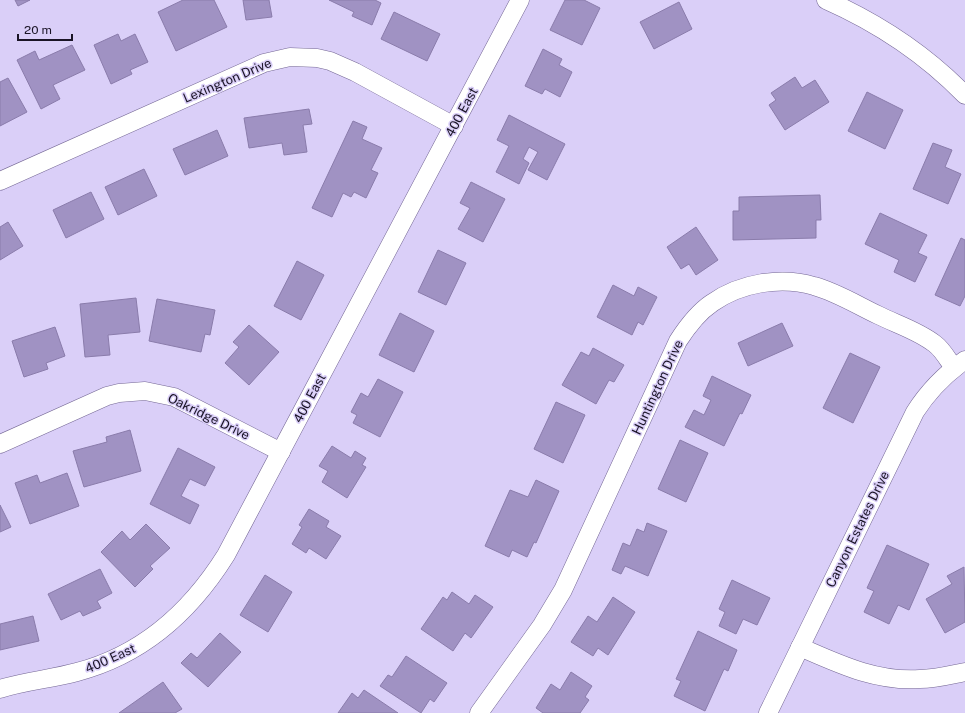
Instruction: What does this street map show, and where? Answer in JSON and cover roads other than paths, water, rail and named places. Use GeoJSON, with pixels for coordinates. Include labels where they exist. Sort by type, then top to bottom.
{"type":"FeatureCollection","features":[{"type":"Feature","properties":{"kind":"street","name":"400 East"},"geometry":{"type":"LineString","coordinates":[[0,689],[78,672],[97,666],[132,650],[168,624],[186,608],[211,579],[226,555],[281,452],[520,0]]}},
{"type":"Feature","properties":{"kind":"street"},"geometry":{"type":"LineString","coordinates":[[831,1],[860,16],[912,49],[965,95]]}},
{"type":"Feature","properties":{"kind":"street","name":"Lexington Drive"},"geometry":{"type":"LineString","coordinates":[[0,181],[264,63],[290,57],[317,58],[343,66],[454,126]]}},
{"type":"Feature","properties":{"kind":"street","name":"Huntington Drive"},"geometry":{"type":"LineString","coordinates":[[479,713],[542,625],[563,590],[675,347],[693,320],[712,302],[736,291],[760,284],[787,282],[813,285],[838,295],[926,338],[959,364]]}},
{"type":"Feature","properties":{"kind":"street","name":"Canyon Estates Drive"},"geometry":{"type":"LineString","coordinates":[[768,713],[915,412],[925,396],[938,380],[959,364]]}},
{"type":"Feature","properties":{"kind":"street","name":"Oakridge Drive"},"geometry":{"type":"LineString","coordinates":[[0,444],[107,396],[119,393],[145,391],[174,397],[281,452]]}},
{"type":"Feature","properties":{"kind":"street"},"geometry":{"type":"LineString","coordinates":[[800,647],[839,664],[878,677],[920,679],[965,672]]}}]}
